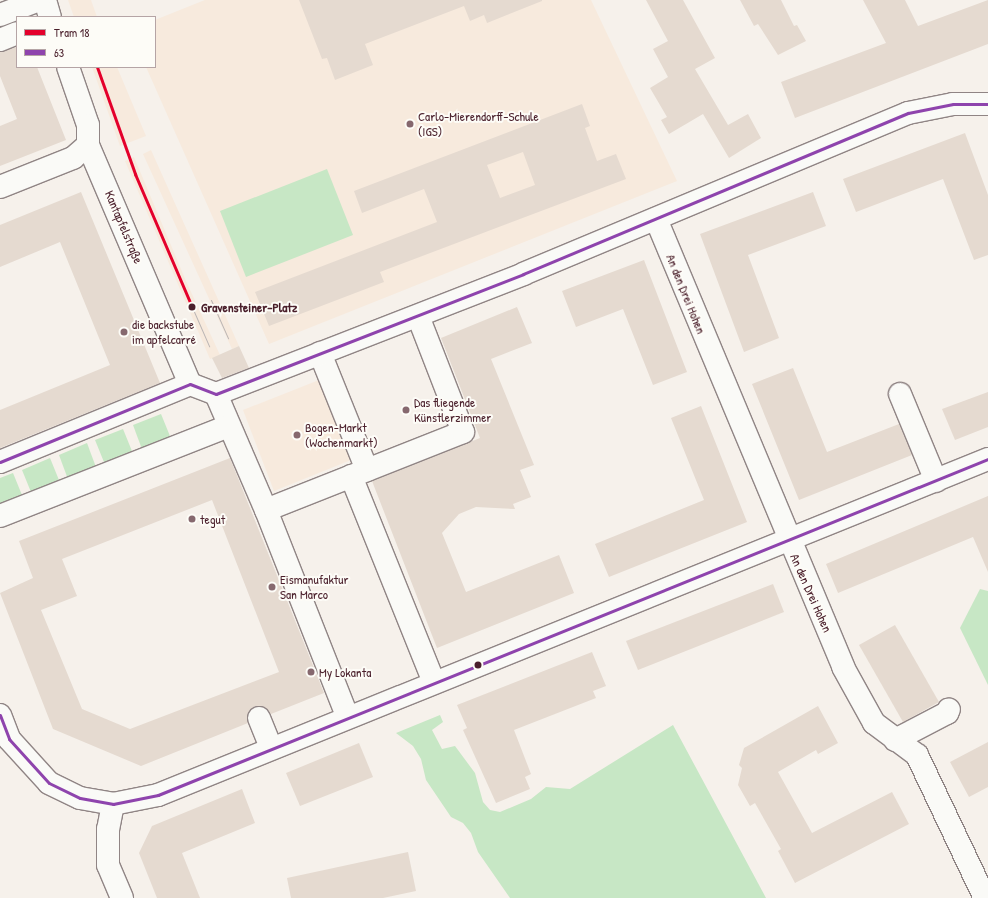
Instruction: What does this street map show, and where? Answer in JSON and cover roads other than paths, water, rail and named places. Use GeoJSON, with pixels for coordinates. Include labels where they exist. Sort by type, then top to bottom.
{"type":"FeatureCollection","features":[{"type":"Feature","properties":{"kind":"street"},"geometry":{"type":"LineString","coordinates":[[0,15],[45,6]]}},
{"type":"Feature","properties":{"kind":"street"},"geometry":{"type":"LineString","coordinates":[[29,16],[45,6]]}},
{"type":"Feature","properties":{"kind":"street"},"geometry":{"type":"LineString","coordinates":[[0,28],[16,21]]}},
{"type":"Feature","properties":{"kind":"street"},"geometry":{"type":"LineString","coordinates":[[0,40],[16,33]]}},
{"type":"Feature","properties":{"kind":"street","name":"Kantapfelstraße"},"geometry":{"type":"LineString","coordinates":[[68,68],[88,125],[88,145],[190,384]]}},
{"type":"Feature","properties":{"kind":"street"},"geometry":{"type":"LineString","coordinates":[[0,462],[190,384],[216,394],[468,296],[908,113],[953,104],[988,104]]}},
{"type":"Feature","properties":{"kind":"street"},"geometry":{"type":"LineString","coordinates":[[0,187],[73,158],[88,145]]}},
{"type":"Feature","properties":{"kind":"street","name":"An den Drei Hohen"},"geometry":{"type":"LineString","coordinates":[[656,219],[787,540],[843,667],[874,723],[917,755],[985,898]]}},
{"type":"Feature","properties":{"kind":"street"},"geometry":{"type":"LineString","coordinates":[[266,510],[463,432],[418,316]]}},
{"type":"Feature","properties":{"kind":"street"},"geometry":{"type":"LineString","coordinates":[[320,353],[359,473],[434,682]]}},
{"type":"Feature","properties":{"kind":"street"},"geometry":{"type":"LineString","coordinates":[[216,394],[228,426],[266,510],[347,716]]}},
{"type":"Feature","properties":{"kind":"street"},"geometry":{"type":"LineString","coordinates":[[900,394],[936,481]]}},
{"type":"Feature","properties":{"kind":"street"},"geometry":{"type":"LineString","coordinates":[[0,516],[228,426]]}},
{"type":"Feature","properties":{"kind":"street"},"geometry":{"type":"LineString","coordinates":[[0,715],[9,739],[49,783],[80,798],[113,804],[158,795],[347,716],[988,459]]}},
{"type":"Feature","properties":{"kind":"street"},"geometry":{"type":"LineString","coordinates":[[895,740],[947,713],[948,709]]}},
{"type":"Feature","properties":{"kind":"street"},"geometry":{"type":"LineString","coordinates":[[259,718],[271,747]]}},
{"type":"Feature","properties":{"kind":"street"},"geometry":{"type":"LineString","coordinates":[[113,804],[108,829],[108,865],[122,898]]}},
{"type":"Feature","properties":{"kind":"tram line","name":"18"},"geometry":{"type":"LineString","coordinates":[[97,68],[135,174],[192,307]]}},
{"type":"Feature","properties":{"kind":"tram line"},"geometry":{"type":"LineString","coordinates":[[211,300],[228,338]]}},
{"type":"Feature","properties":{"kind":"tram line"},"geometry":{"type":"LineString","coordinates":[[192,307],[209,346]]}},
{"type":"Feature","properties":{"kind":"place","name":"Carlo-Mierendorff-Schule (IGS)"},"geometry":{"type":"Point","coordinates":[410,124]}},
{"type":"Feature","properties":{"kind":"place","name":"Gravensteiner-Platz"},"geometry":{"type":"Point","coordinates":[192,307]}},
{"type":"Feature","properties":{"kind":"place","name":"die backstube im apfelcarré"},"geometry":{"type":"Point","coordinates":[124,332]}},
{"type":"Feature","properties":{"kind":"place","name":"Das fliegende Künstlerzimmer"},"geometry":{"type":"Point","coordinates":[406,410]}},
{"type":"Feature","properties":{"kind":"place","name":"Bogen-Markt (Wochenmarkt)"},"geometry":{"type":"Point","coordinates":[297,435]}},
{"type":"Feature","properties":{"kind":"place","name":"tegut"},"geometry":{"type":"Point","coordinates":[192,519]}},
{"type":"Feature","properties":{"kind":"place","name":"Eismanufaktur San Marco"},"geometry":{"type":"Point","coordinates":[272,587]}},
{"type":"Feature","properties":{"kind":"place","name":"My Lokanta"},"geometry":{"type":"Point","coordinates":[311,672]}}]}
